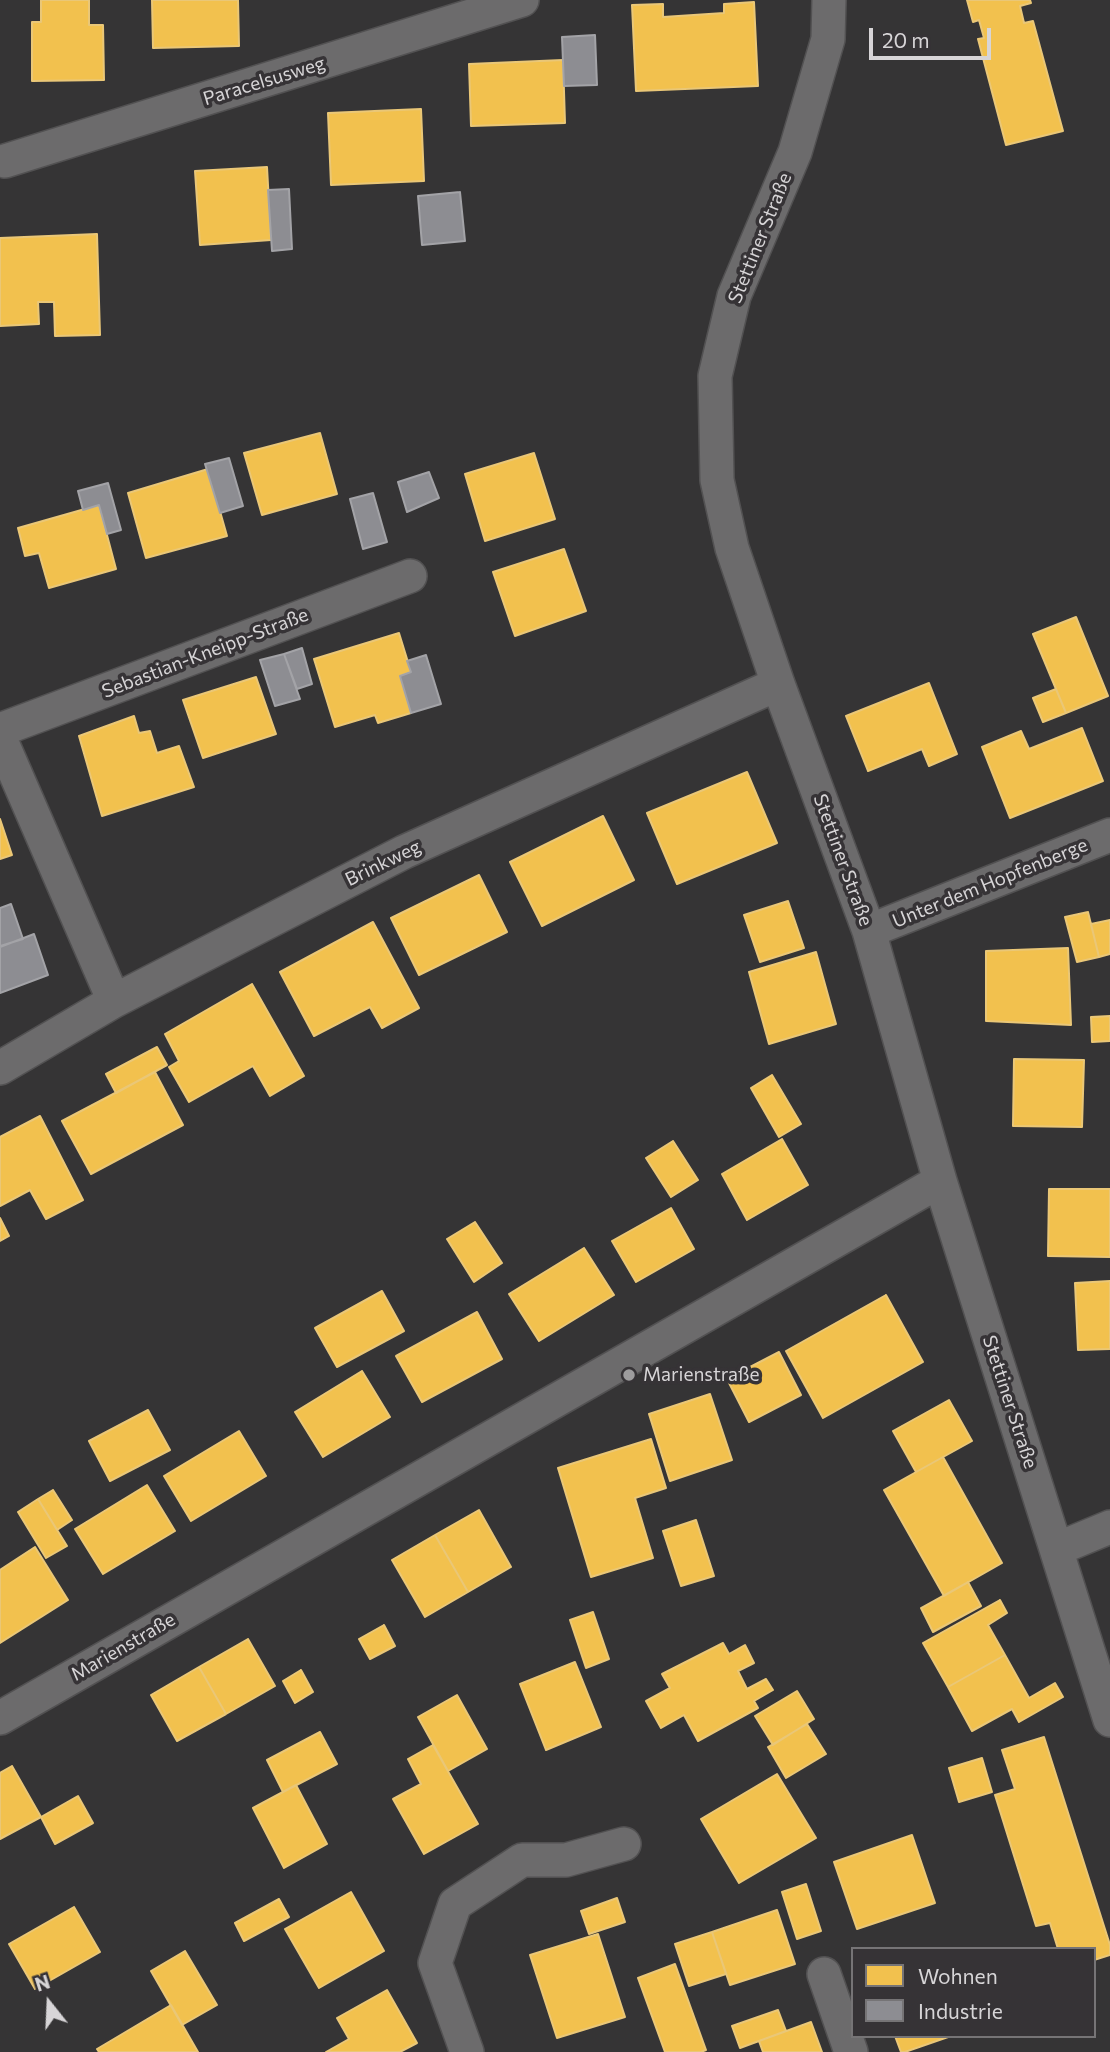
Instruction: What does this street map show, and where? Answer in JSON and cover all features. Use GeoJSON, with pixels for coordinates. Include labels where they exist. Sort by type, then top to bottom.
{"type":"FeatureCollection","features":[{"type":"Feature","properties":{"kind":"street","name":"Paracelsusweg"},"geometry":{"type":"LineString","coordinates":[[5,162],[522,0]]}},
{"type":"Feature","properties":{"kind":"street","name":"Stettiner Straße"},"geometry":{"type":"LineString","coordinates":[[830,0],[828,38],[795,152],[734,296],[715,376],[718,480],[732,548],[778,684],[869,931],[940,1181],[1110,1720]]}},
{"type":"Feature","properties":{"kind":"street","name":"Sebastian-Kneipp-Straße"},"geometry":{"type":"LineString","coordinates":[[0,730],[410,576]]}},
{"type":"Feature","properties":{"kind":"street","name":"Brinkweg"},"geometry":{"type":"LineString","coordinates":[[0,1068],[114,1000],[404,852],[778,684]]}},
{"type":"Feature","properties":{"kind":"street"},"geometry":{"type":"LineString","coordinates":[[0,738],[114,1000]]}},
{"type":"Feature","properties":{"kind":"street","name":"Unter dem Hopfenberge"},"geometry":{"type":"LineString","coordinates":[[869,931],[1110,835]]}},
{"type":"Feature","properties":{"kind":"street","name":"Marienstraße"},"geometry":{"type":"LineString","coordinates":[[0,1718],[940,1181]]}},
{"type":"Feature","properties":{"kind":"street"},"geometry":{"type":"LineString","coordinates":[[1057,1549],[1110,1527]]}},
{"type":"Feature","properties":{"kind":"street"},"geometry":{"type":"LineString","coordinates":[[467,2052],[435,1963],[455,1903],[522,1860],[566,1860],[624,1844]]}},
{"type":"Feature","properties":{"kind":"street"},"geometry":{"type":"LineString","coordinates":[[824,1974],[851,2052]]}},
{"type":"Feature","properties":{"kind":"building: Wohnen"},"geometry":{"type":"Polygon","coordinates":[[[41,0],[89,0],[89,25],[103,25],[104,80],[32,81],[32,22],[41,22],[41,0]]]}},
{"type":"Feature","properties":{"kind":"building: Wohnen"},"geometry":{"type":"Polygon","coordinates":[[[152,0],[238,0],[239,46],[153,48],[152,0]]]}},
{"type":"Feature","properties":{"kind":"building: Wohnen"},"geometry":{"type":"Polygon","coordinates":[[[967,0],[1030,0],[1031,3],[1020,6],[1024,23],[1033,21],[1063,131],[1006,145],[978,39],[984,38],[979,20],[973,22],[967,0]]]}},
{"type":"Feature","properties":{"kind":"building: Wohnen"},"geometry":{"type":"Polygon","coordinates":[[[754,2],[758,86],[636,91],[632,5],[663,4],[663,17],[724,13],[724,4],[754,2]]]}},
{"type":"Feature","properties":{"kind":"building: Wohnen"},"geometry":{"type":"Polygon","coordinates":[[[563,60],[565,123],[471,126],[469,64],[563,60]]]}},
{"type":"Feature","properties":{"kind":"building: Wohnen"},"geometry":{"type":"Polygon","coordinates":[[[421,109],[424,181],[331,185],[328,113],[421,109]]]}},
{"type":"Feature","properties":{"kind":"building: Wohnen"},"geometry":{"type":"Polygon","coordinates":[[[267,167],[271,240],[200,245],[195,171],[267,167]]]}},
{"type":"Feature","properties":{"kind":"building: Wohnen"},"geometry":{"type":"Polygon","coordinates":[[[97,234],[100,335],[55,336],[54,302],[38,302],[39,324],[0,326],[0,238],[97,234]]]}},
{"type":"Feature","properties":{"kind":"building: Wohnen"},"geometry":{"type":"Polygon","coordinates":[[[320,433],[337,494],[262,515],[244,453],[320,433]]]}},
{"type":"Feature","properties":{"kind":"building: Wohnen"},"geometry":{"type":"Polygon","coordinates":[[[534,453],[555,519],[485,541],[465,474],[534,453]]]}},
{"type":"Feature","properties":{"kind":"building: Wohnen"},"geometry":{"type":"Polygon","coordinates":[[[208,469],[227,536],[146,558],[128,493],[208,469]]]}},
{"type":"Feature","properties":{"kind":"building: Wohnen"},"geometry":{"type":"Polygon","coordinates":[[[99,505],[116,569],[49,588],[39,553],[25,556],[18,528],[99,505]]]}},
{"type":"Feature","properties":{"kind":"building: Wohnen"},"geometry":{"type":"Polygon","coordinates":[[[564,549],[586,611],[515,636],[493,572],[564,549]]]}},
{"type":"Feature","properties":{"kind":"building: Wohnen"},"geometry":{"type":"Polygon","coordinates":[[[1076,617],[1108,696],[1066,713],[1033,634],[1076,617]]]}},
{"type":"Feature","properties":{"kind":"building: Wohnen"},"geometry":{"type":"Polygon","coordinates":[[[399,633],[411,672],[400,676],[411,713],[378,723],[375,715],[335,727],[314,659],[399,633]]]}},
{"type":"Feature","properties":{"kind":"building: Wohnen"},"geometry":{"type":"Polygon","coordinates":[[[256,677],[276,734],[203,758],[183,700],[256,677]]]}},
{"type":"Feature","properties":{"kind":"building: Wohnen"},"geometry":{"type":"Polygon","coordinates":[[[929,683],[957,754],[929,766],[922,749],[868,771],[846,716],[929,683]]]}},
{"type":"Feature","properties":{"kind":"building: Wohnen"},"geometry":{"type":"Polygon","coordinates":[[[1056,689],[1066,713],[1043,722],[1033,698],[1056,689]]]}},
{"type":"Feature","properties":{"kind":"building: Wohnen"},"geometry":{"type":"Polygon","coordinates":[[[134,716],[139,733],[150,731],[157,753],[179,746],[194,787],[102,816],[79,736],[134,716]]]}},
{"type":"Feature","properties":{"kind":"building: Wohnen"},"geometry":{"type":"Polygon","coordinates":[[[1082,728],[1103,781],[1010,818],[982,747],[1021,731],[1029,749],[1082,728]]]}},
{"type":"Feature","properties":{"kind":"building: Wohnen"},"geometry":{"type":"Polygon","coordinates":[[[747,772],[777,843],[677,884],[647,813],[747,772]]]}},
{"type":"Feature","properties":{"kind":"building: Wohnen"},"geometry":{"type":"Polygon","coordinates":[[[603,816],[634,880],[542,926],[510,862],[603,816]]]}},
{"type":"Feature","properties":{"kind":"building: Wohnen"},"geometry":{"type":"Polygon","coordinates":[[[0,819],[12,855],[0,859],[0,819]]]}},
{"type":"Feature","properties":{"kind":"building: Wohnen"},"geometry":{"type":"Polygon","coordinates":[[[479,875],[507,932],[419,975],[391,918],[479,875]]]}},
{"type":"Feature","properties":{"kind":"building: Wohnen"},"geometry":{"type":"Polygon","coordinates":[[[788,901],[804,948],[760,962],[744,915],[788,901]]]}},
{"type":"Feature","properties":{"kind":"building: Wohnen"},"geometry":{"type":"Polygon","coordinates":[[[1088,912],[1099,957],[1077,962],[1065,917],[1088,912]]]}},
{"type":"Feature","properties":{"kind":"building: Wohnen"},"geometry":{"type":"Polygon","coordinates":[[[1110,920],[1110,954],[1099,957],[1091,924],[1110,920]]]}},
{"type":"Feature","properties":{"kind":"building: Wohnen"},"geometry":{"type":"Polygon","coordinates":[[[373,922],[419,1008],[382,1028],[370,1007],[314,1036],[280,972],[373,922]]]}},
{"type":"Feature","properties":{"kind":"building: Wohnen"},"geometry":{"type":"Polygon","coordinates":[[[1068,948],[1071,1025],[986,1021],[986,951],[1068,948]]]}},
{"type":"Feature","properties":{"kind":"building: Wohnen"},"geometry":{"type":"Polygon","coordinates":[[[816,952],[836,1024],[769,1044],[749,972],[816,952]]]}},
{"type":"Feature","properties":{"kind":"building: Wohnen"},"geometry":{"type":"Polygon","coordinates":[[[252,984],[304,1076],[270,1096],[253,1066],[189,1102],[169,1067],[179,1061],[165,1034],[252,984]]]}},
{"type":"Feature","properties":{"kind":"building: Wohnen"},"geometry":{"type":"Polygon","coordinates":[[[1110,1016],[1110,1041],[1092,1042],[1091,1017],[1110,1016]]]}},
{"type":"Feature","properties":{"kind":"building: Wohnen"},"geometry":{"type":"Polygon","coordinates":[[[157,1047],[167,1065],[116,1093],[106,1074],[157,1047]]]}},
{"type":"Feature","properties":{"kind":"building: Wohnen"},"geometry":{"type":"Polygon","coordinates":[[[1014,1059],[1084,1060],[1082,1127],[1013,1126],[1014,1059]]]}},
{"type":"Feature","properties":{"kind":"building: Wohnen"},"geometry":{"type":"Polygon","coordinates":[[[155,1072],[183,1125],[91,1174],[62,1121],[155,1072]]]}},
{"type":"Feature","properties":{"kind":"building: Wohnen"},"geometry":{"type":"Polygon","coordinates":[[[772,1075],[801,1124],[779,1137],[751,1088],[772,1075]]]}},
{"type":"Feature","properties":{"kind":"building: Wohnen"},"geometry":{"type":"Polygon","coordinates":[[[40,1116],[83,1200],[46,1219],[30,1190],[0,1206],[0,1137],[40,1116]]]}},
{"type":"Feature","properties":{"kind":"building: Wohnen"},"geometry":{"type":"Polygon","coordinates":[[[782,1139],[808,1185],[747,1220],[722,1174],[782,1139]]]}},
{"type":"Feature","properties":{"kind":"building: Wohnen"},"geometry":{"type":"Polygon","coordinates":[[[673,1141],[698,1180],[671,1197],[646,1158],[673,1141]]]}},
{"type":"Feature","properties":{"kind":"building: Wohnen"},"geometry":{"type":"Polygon","coordinates":[[[1049,1189],[1110,1189],[1110,1257],[1048,1256],[1049,1189]]]}},
{"type":"Feature","properties":{"kind":"building: Wohnen"},"geometry":{"type":"Polygon","coordinates":[[[671,1208],[694,1249],[636,1282],[612,1241],[671,1208]]]}},
{"type":"Feature","properties":{"kind":"building: Wohnen"},"geometry":{"type":"Polygon","coordinates":[[[0,1218],[9,1236],[0,1241],[0,1218]]]}},
{"type":"Feature","properties":{"kind":"building: Wohnen"},"geometry":{"type":"Polygon","coordinates":[[[475,1222],[502,1263],[474,1282],[447,1239],[475,1222]]]}},
{"type":"Feature","properties":{"kind":"building: Wohnen"},"geometry":{"type":"Polygon","coordinates":[[[584,1248],[614,1295],[539,1341],[509,1294],[584,1248]]]}},
{"type":"Feature","properties":{"kind":"building: Wohnen"},"geometry":{"type":"Polygon","coordinates":[[[1110,1281],[1110,1349],[1078,1350],[1075,1283],[1110,1281]]]}},
{"type":"Feature","properties":{"kind":"building: Wohnen"},"geometry":{"type":"Polygon","coordinates":[[[382,1291],[404,1331],[337,1367],[315,1328],[382,1291]]]}},
{"type":"Feature","properties":{"kind":"building: Wohnen"},"geometry":{"type":"Polygon","coordinates":[[[886,1295],[923,1362],[823,1418],[786,1351],[886,1295]]]}},
{"type":"Feature","properties":{"kind":"building: Wohnen"},"geometry":{"type":"Polygon","coordinates":[[[477,1312],[502,1359],[422,1402],[396,1356],[477,1312]]]}},
{"type":"Feature","properties":{"kind":"building: Wohnen"},"geometry":{"type":"Polygon","coordinates":[[[779,1352],[801,1395],[749,1422],[727,1379],[779,1352]]]}},
{"type":"Feature","properties":{"kind":"building: Wohnen"},"geometry":{"type":"Polygon","coordinates":[[[362,1371],[390,1417],[323,1457],[295,1412],[362,1371]]]}},
{"type":"Feature","properties":{"kind":"building: Wohnen"},"geometry":{"type":"Polygon","coordinates":[[[710,1394],[732,1460],[670,1481],[649,1414],[710,1394]]]}},
{"type":"Feature","properties":{"kind":"building: Wohnen"},"geometry":{"type":"Polygon","coordinates":[[[949,1400],[972,1441],[916,1472],[893,1431],[949,1400]]]}},
{"type":"Feature","properties":{"kind":"building: Wohnen"},"geometry":{"type":"Polygon","coordinates":[[[148,1410],[170,1450],[110,1481],[89,1441],[148,1410]]]}},
{"type":"Feature","properties":{"kind":"building: Wohnen"},"geometry":{"type":"Polygon","coordinates":[[[239,1431],[266,1476],[191,1521],[164,1476],[239,1431]]]}},
{"type":"Feature","properties":{"kind":"building: Wohnen"},"geometry":{"type":"Polygon","coordinates":[[[651,1439],[666,1488],[635,1498],[653,1558],[591,1577],[558,1468],[651,1439]]]}},
{"type":"Feature","properties":{"kind":"building: Wohnen"},"geometry":{"type":"Polygon","coordinates":[[[943,1457],[1002,1563],[944,1596],[884,1490],[943,1457]]]}},
{"type":"Feature","properties":{"kind":"building: Wohnen"},"geometry":{"type":"Polygon","coordinates":[[[147,1485],[175,1531],[103,1574],[75,1529],[147,1485]]]}},
{"type":"Feature","properties":{"kind":"building: Wohnen"},"geometry":{"type":"Polygon","coordinates":[[[53,1490],[72,1520],[57,1530],[38,1499],[53,1490]]]}},
{"type":"Feature","properties":{"kind":"building: Wohnen"},"geometry":{"type":"Polygon","coordinates":[[[38,1499],[67,1546],[46,1558],[18,1512],[38,1499]]]}},
{"type":"Feature","properties":{"kind":"building: Wohnen"},"geometry":{"type":"Polygon","coordinates":[[[479,1510],[511,1567],[468,1592],[435,1535],[479,1510]]]}},
{"type":"Feature","properties":{"kind":"building: Wohnen"},"geometry":{"type":"Polygon","coordinates":[[[696,1520],[714,1576],[681,1586],[663,1531],[696,1520]]]}},
{"type":"Feature","properties":{"kind":"building: Wohnen"},"geometry":{"type":"Polygon","coordinates":[[[435,1535],[468,1592],[425,1617],[392,1560],[435,1535]]]}},
{"type":"Feature","properties":{"kind":"building: Wohnen"},"geometry":{"type":"Polygon","coordinates":[[[35,1547],[68,1600],[0,1643],[0,1570],[35,1547]]]}},
{"type":"Feature","properties":{"kind":"building: Wohnen"},"geometry":{"type":"Polygon","coordinates":[[[968,1582],[981,1606],[933,1632],[921,1608],[968,1582]]]}},
{"type":"Feature","properties":{"kind":"building: Wohnen"},"geometry":{"type":"Polygon","coordinates":[[[1000,1600],[1007,1613],[988,1625],[1005,1655],[948,1687],[923,1643],[1000,1600]]]}},
{"type":"Feature","properties":{"kind":"building: Wohnen"},"geometry":{"type":"Polygon","coordinates":[[[593,1612],[609,1659],[586,1668],[570,1620],[593,1612]]]}},
{"type":"Feature","properties":{"kind":"building: Wohnen"},"geometry":{"type":"Polygon","coordinates":[[[384,1625],[395,1646],[370,1659],[359,1639],[384,1625]]]}},
{"type":"Feature","properties":{"kind":"building: Wohnen"},"geometry":{"type":"Polygon","coordinates":[[[248,1639],[275,1686],[226,1714],[199,1667],[248,1639]]]}},
{"type":"Feature","properties":{"kind":"building: Wohnen"},"geometry":{"type":"Polygon","coordinates":[[[723,1643],[729,1654],[745,1645],[754,1663],[738,1671],[747,1689],[766,1679],[773,1690],[754,1701],[758,1708],[698,1741],[684,1715],[661,1728],[646,1701],[670,1688],[662,1674],[723,1643]]]}},
{"type":"Feature","properties":{"kind":"building: Wohnen"},"geometry":{"type":"Polygon","coordinates":[[[1005,1655],[1029,1698],[1055,1683],[1063,1697],[1019,1722],[1012,1709],[972,1731],[948,1687],[1005,1655]]]}},
{"type":"Feature","properties":{"kind":"building: Wohnen"},"geometry":{"type":"Polygon","coordinates":[[[575,1662],[601,1727],[546,1750],[520,1684],[575,1662]]]}},
{"type":"Feature","properties":{"kind":"building: Wohnen"},"geometry":{"type":"Polygon","coordinates":[[[199,1667],[226,1714],[177,1741],[151,1695],[199,1667]]]}},
{"type":"Feature","properties":{"kind":"building: Wohnen"},"geometry":{"type":"Polygon","coordinates":[[[301,1670],[313,1692],[295,1703],[283,1681],[301,1670]]]}},
{"type":"Feature","properties":{"kind":"building: Wohnen"},"geometry":{"type":"Polygon","coordinates":[[[797,1691],[814,1719],[773,1745],[755,1716],[797,1691]]]}},
{"type":"Feature","properties":{"kind":"building: Wohnen"},"geometry":{"type":"Polygon","coordinates":[[[457,1695],[487,1749],[448,1771],[418,1717],[457,1695]]]}},
{"type":"Feature","properties":{"kind":"building: Wohnen"},"geometry":{"type":"Polygon","coordinates":[[[807,1724],[826,1754],[786,1778],[768,1747],[807,1724]]]}},
{"type":"Feature","properties":{"kind":"building: Wohnen"},"geometry":{"type":"Polygon","coordinates":[[[320,1732],[337,1764],[283,1792],[267,1760],[320,1732]]]}},
{"type":"Feature","properties":{"kind":"building: Wohnen"},"geometry":{"type":"Polygon","coordinates":[[[1044,1737],[1110,1945],[1110,1955],[1096,1959],[1096,1947],[1057,1947],[1050,1923],[1036,1926],[995,1795],[1015,1789],[1002,1750],[1044,1737]]]}},
{"type":"Feature","properties":{"kind":"building: Wohnen"},"geometry":{"type":"Polygon","coordinates":[[[433,1745],[478,1824],[424,1854],[393,1799],[421,1784],[408,1759],[433,1745]]]}},
{"type":"Feature","properties":{"kind":"building: Wohnen"},"geometry":{"type":"Polygon","coordinates":[[[982,1758],[992,1792],[959,1802],[949,1768],[982,1758]]]}},
{"type":"Feature","properties":{"kind":"building: Wohnen"},"geometry":{"type":"Polygon","coordinates":[[[12,1766],[41,1817],[0,1839],[0,1773],[12,1766]]]}},
{"type":"Feature","properties":{"kind":"building: Wohnen"},"geometry":{"type":"Polygon","coordinates":[[[777,1774],[816,1838],[739,1883],[701,1819],[777,1774]]]}},
{"type":"Feature","properties":{"kind":"building: Wohnen"},"geometry":{"type":"Polygon","coordinates":[[[296,1785],[327,1844],[284,1868],[253,1808],[296,1785]]]}},
{"type":"Feature","properties":{"kind":"building: Wohnen"},"geometry":{"type":"Polygon","coordinates":[[[78,1796],[93,1823],[55,1844],[41,1817],[78,1796]]]}},
{"type":"Feature","properties":{"kind":"building: Wohnen"},"geometry":{"type":"Polygon","coordinates":[[[912,1835],[935,1903],[857,1929],[834,1862],[912,1835]]]}},
{"type":"Feature","properties":{"kind":"building: Wohnen"},"geometry":{"type":"Polygon","coordinates":[[[806,1884],[821,1931],[797,1939],[782,1892],[806,1884]]]}},
{"type":"Feature","properties":{"kind":"building: Wohnen"},"geometry":{"type":"Polygon","coordinates":[[[351,1892],[384,1951],[319,1988],[285,1929],[351,1892]]]}},
{"type":"Feature","properties":{"kind":"building: Wohnen"},"geometry":{"type":"Polygon","coordinates":[[[617,1898],[625,1922],[589,1934],[581,1911],[617,1898]]]}},
{"type":"Feature","properties":{"kind":"building: Wohnen"},"geometry":{"type":"Polygon","coordinates":[[[279,1899],[289,1917],[244,1941],[235,1923],[279,1899]]]}},
{"type":"Feature","properties":{"kind":"building: Wohnen"},"geometry":{"type":"Polygon","coordinates":[[[74,1907],[100,1952],[35,1989],[9,1944],[74,1907]]]}},
{"type":"Feature","properties":{"kind":"building: Wohnen"},"geometry":{"type":"Polygon","coordinates":[[[777,1910],[795,1964],[730,1985],[712,1932],[777,1910]]]}},
{"type":"Feature","properties":{"kind":"building: Wohnen"},"geometry":{"type":"Polygon","coordinates":[[[712,1932],[726,1974],[689,1986],[675,1944],[712,1932]]]}},
{"type":"Feature","properties":{"kind":"building: Wohnen"},"geometry":{"type":"Polygon","coordinates":[[[598,1934],[625,2017],[557,2038],[530,1955],[598,1934]]]}},
{"type":"Feature","properties":{"kind":"building: Wohnen"},"geometry":{"type":"Polygon","coordinates":[[[185,1951],[217,2005],[182,2025],[151,1971],[185,1951]]]}},
{"type":"Feature","properties":{"kind":"building: Wohnen"},"geometry":{"type":"Polygon","coordinates":[[[675,1964],[706,2050],[701,2052],[665,2052],[638,1978],[675,1964]]]}},
{"type":"Feature","properties":{"kind":"building: Wohnen"},"geometry":{"type":"Polygon","coordinates":[[[387,1990],[417,2043],[400,2052],[326,2052],[349,2039],[337,2018],[387,1990]]]}},
{"type":"Feature","properties":{"kind":"building: Wohnen"},"geometry":{"type":"Polygon","coordinates":[[[171,2005],[198,2052],[99,2052],[97,2049],[171,2005]]]}},
{"type":"Feature","properties":{"kind":"building: Wohnen"},"geometry":{"type":"Polygon","coordinates":[[[778,2010],[786,2031],[740,2048],[732,2026],[778,2010]]]}},
{"type":"Feature","properties":{"kind":"building: Wohnen"},"geometry":{"type":"Polygon","coordinates":[[[811,2022],[822,2052],[763,2052],[759,2041],[811,2022]]]}},
{"type":"Feature","properties":{"kind":"building: Wohnen"},"geometry":{"type":"Polygon","coordinates":[[[896,2038],[945,2038],[905,2052],[901,2052],[896,2038]]]}},
{"type":"Feature","properties":{"kind":"building: Industrie"},"geometry":{"type":"Polygon","coordinates":[[[595,35],[597,85],[564,86],[562,37],[595,35]]]}},
{"type":"Feature","properties":{"kind":"building: Industrie"},"geometry":{"type":"Polygon","coordinates":[[[289,189],[292,249],[272,251],[268,190],[289,189]]]}},
{"type":"Feature","properties":{"kind":"building: Industrie"},"geometry":{"type":"Polygon","coordinates":[[[460,192],[465,241],[422,245],[418,196],[460,192]]]}},
{"type":"Feature","properties":{"kind":"building: Industrie"},"geometry":{"type":"Polygon","coordinates":[[[229,458],[243,506],[220,513],[205,464],[229,458]]]}},
{"type":"Feature","properties":{"kind":"building: Industrie"},"geometry":{"type":"Polygon","coordinates":[[[429,472],[439,498],[407,512],[398,482],[429,472]]]}},
{"type":"Feature","properties":{"kind":"building: Industrie"},"geometry":{"type":"Polygon","coordinates":[[[108,483],[121,530],[107,534],[99,505],[83,510],[78,491],[108,483]]]}},
{"type":"Feature","properties":{"kind":"building: Industrie"},"geometry":{"type":"Polygon","coordinates":[[[373,493],[387,542],[363,549],[350,499],[373,493]]]}},
{"type":"Feature","properties":{"kind":"building: Industrie"},"geometry":{"type":"Polygon","coordinates":[[[302,648],[312,684],[297,689],[284,654],[302,648]]]}},
{"type":"Feature","properties":{"kind":"building: Industrie"},"geometry":{"type":"Polygon","coordinates":[[[284,654],[300,699],[275,706],[260,660],[284,654]]]}},
{"type":"Feature","properties":{"kind":"building: Industrie"},"geometry":{"type":"Polygon","coordinates":[[[426,655],[441,704],[411,713],[400,676],[411,672],[407,661],[426,655]]]}},
{"type":"Feature","properties":{"kind":"building: Industrie"},"geometry":{"type":"Polygon","coordinates":[[[11,904],[23,939],[0,946],[0,908],[11,904]]]}},
{"type":"Feature","properties":{"kind":"building: Industrie"},"geometry":{"type":"Polygon","coordinates":[[[34,934],[48,975],[0,993],[0,947],[34,934]]]}},
{"type":"Feature","properties":{"kind":"place","name":"Marienstraße"},"geometry":{"type":"Point","coordinates":[629,1375]}}]}
